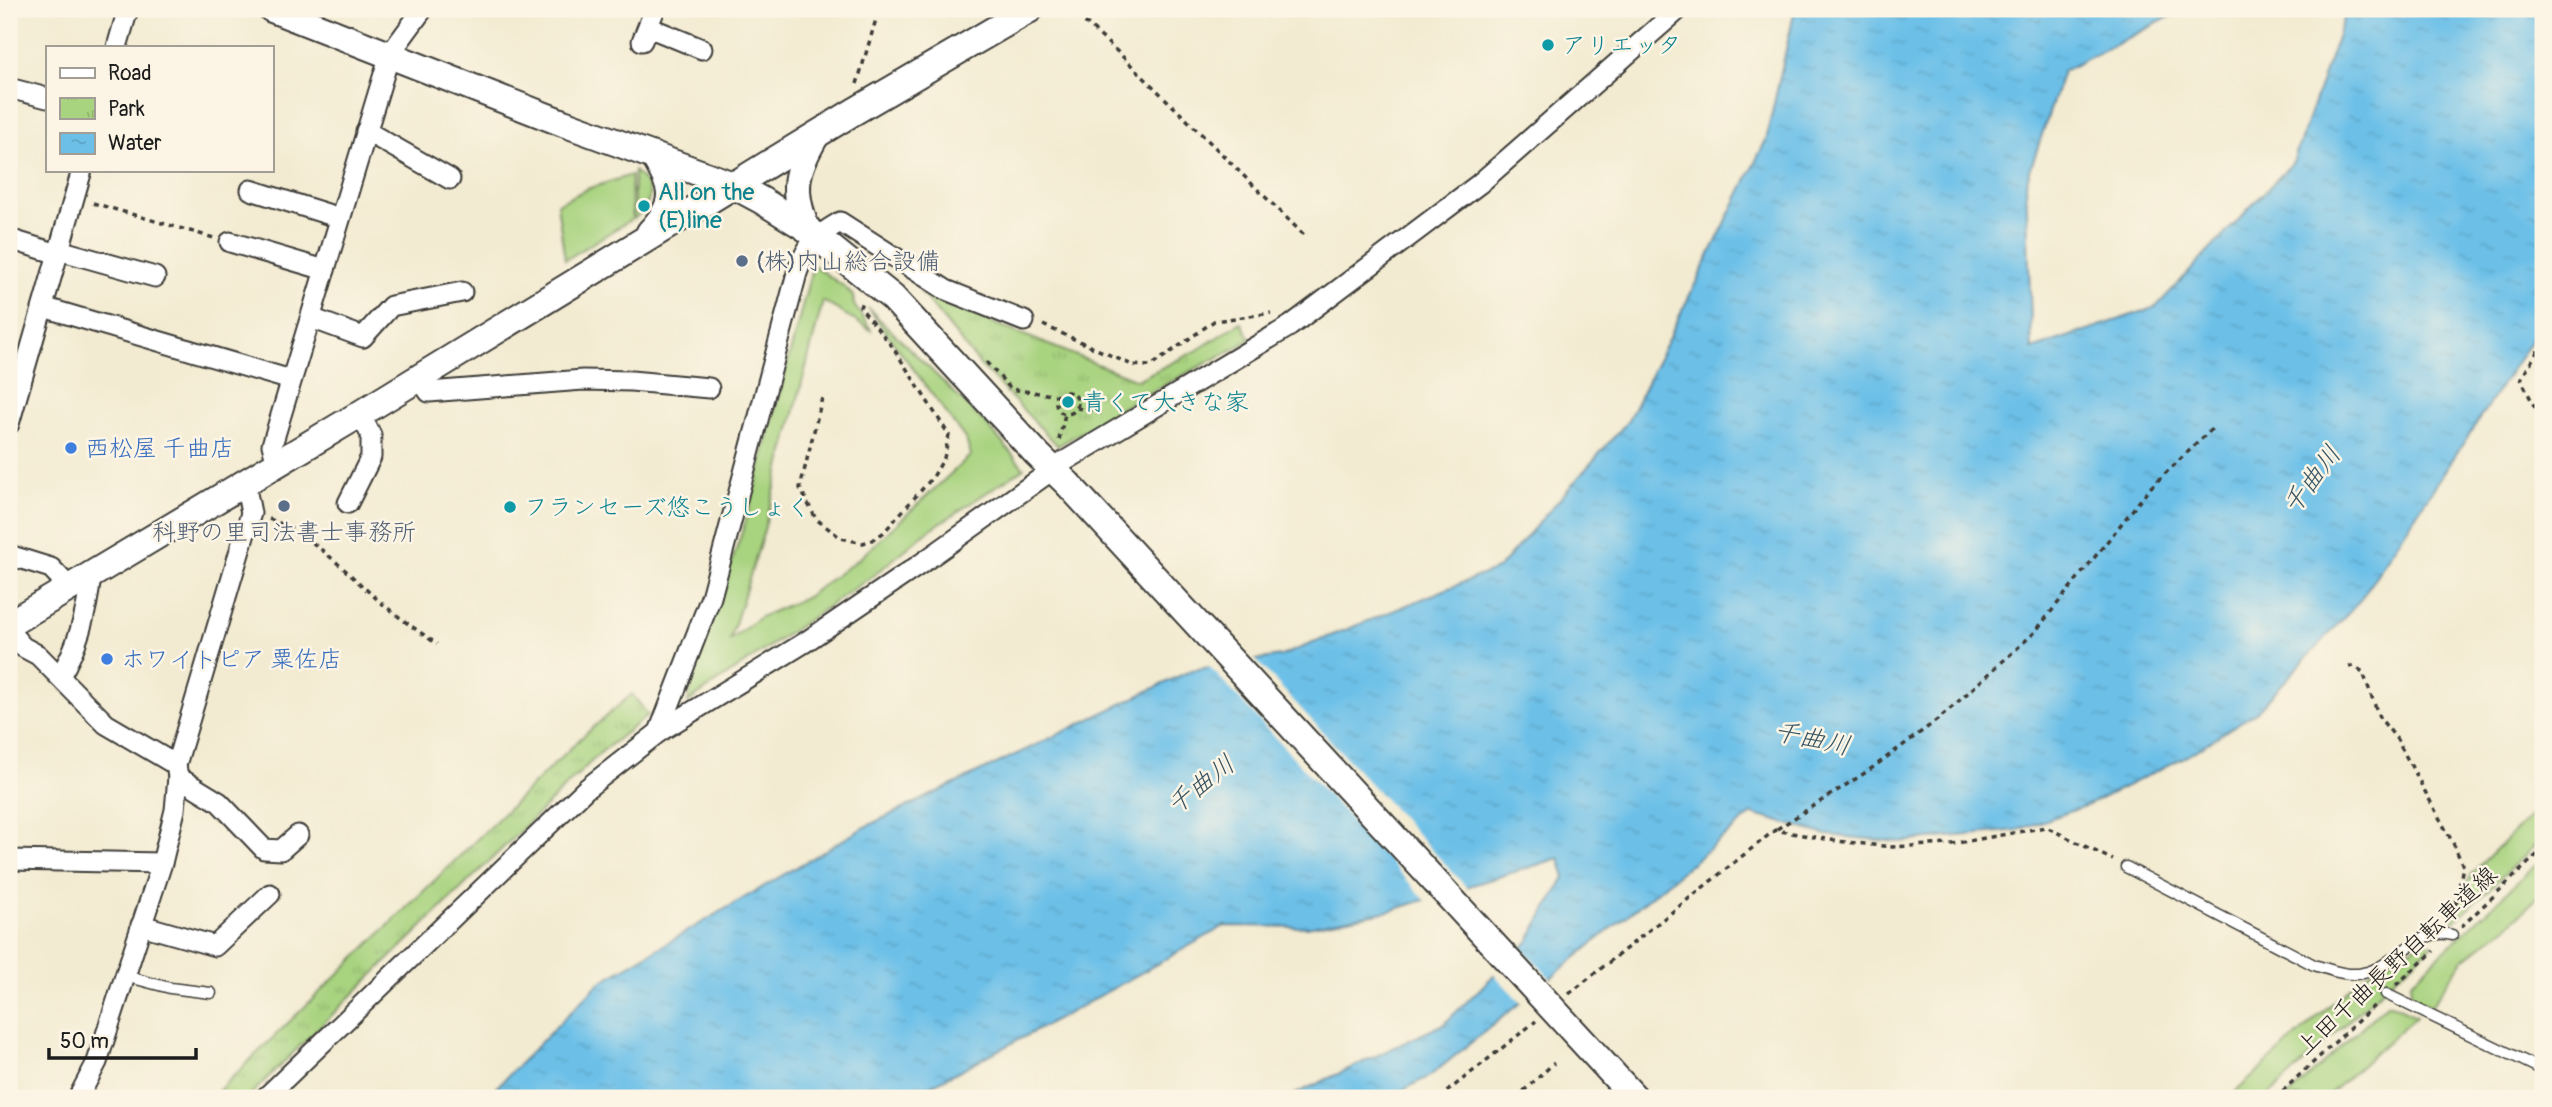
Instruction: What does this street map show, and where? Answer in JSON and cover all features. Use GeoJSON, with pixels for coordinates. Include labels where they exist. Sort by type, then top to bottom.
{"type":"FeatureCollection","features":[{"type":"Feature","properties":{"kind":"street"},"geometry":{"type":"LineString","coordinates":[[117,46],[128,9]]}},
{"type":"Feature","properties":{"kind":"street"},"geometry":{"type":"LineString","coordinates":[[272,9],[563,123],[733,185],[811,232],[893,298],[1636,1098]]}},
{"type":"Feature","properties":{"kind":"street"},"geometry":{"type":"LineString","coordinates":[[277,463],[272,445],[390,54],[423,9]]}},
{"type":"Feature","properties":{"kind":"street"},"geometry":{"type":"LineString","coordinates":[[9,624],[360,414],[855,111],[1030,9]]}},
{"type":"Feature","properties":{"kind":"street"},"geometry":{"type":"LineString","coordinates":[[265,1098],[586,789],[659,732],[804,643],[922,563],[1061,476],[1306,315],[1479,184],[1679,9]]}},
{"type":"Feature","properties":{"kind":"street"},"geometry":{"type":"LineString","coordinates":[[648,26],[702,49]]}},
{"type":"Feature","properties":{"kind":"street"},"geometry":{"type":"LineString","coordinates":[[9,88],[46,98]]}},
{"type":"Feature","properties":{"kind":"street"},"geometry":{"type":"LineString","coordinates":[[366,131],[450,179]]}},
{"type":"Feature","properties":{"kind":"street"},"geometry":{"type":"LineString","coordinates":[[659,732],[711,597],[797,273],[811,232],[799,209],[797,184],[800,162],[815,137]]}},
{"type":"Feature","properties":{"kind":"street"},"geometry":{"type":"LineString","coordinates":[[642,241],[664,217],[668,207],[669,181],[654,156]]}},
{"type":"Feature","properties":{"kind":"street"},"geometry":{"type":"LineString","coordinates":[[9,424],[81,172]]}},
{"type":"Feature","properties":{"kind":"street"},"geometry":{"type":"LineString","coordinates":[[251,190],[340,218]]}},
{"type":"Feature","properties":{"kind":"street"},"geometry":{"type":"LineString","coordinates":[[811,232],[840,222],[946,290],[1024,321]]}},
{"type":"Feature","properties":{"kind":"street"},"geometry":{"type":"LineString","coordinates":[[9,239],[155,277]]}},
{"type":"Feature","properties":{"kind":"street"},"geometry":{"type":"LineString","coordinates":[[230,243],[326,270]]}},
{"type":"Feature","properties":{"kind":"street"},"geometry":{"type":"LineString","coordinates":[[311,318],[363,337],[391,306],[462,292]]}},
{"type":"Feature","properties":{"kind":"street"},"geometry":{"type":"LineString","coordinates":[[43,307],[291,380]]}},
{"type":"Feature","properties":{"kind":"street"},"geometry":{"type":"LineString","coordinates":[[419,377],[429,392],[583,380],[709,388]]}},
{"type":"Feature","properties":{"kind":"street"},"geometry":{"type":"LineString","coordinates":[[348,503],[372,457],[371,435],[360,414]]}},
{"type":"Feature","properties":{"kind":"street"},"geometry":{"type":"LineString","coordinates":[[78,1098],[97,1062],[162,863],[175,810],[177,771],[251,513],[245,483]]}},
{"type":"Feature","properties":{"kind":"street"},"geometry":{"type":"LineString","coordinates":[[9,555],[51,568],[81,582],[88,608],[72,657],[60,676]]}},
{"type":"Feature","properties":{"kind":"street"},"geometry":{"type":"LineString","coordinates":[[9,631],[23,647],[38,654],[106,723],[219,802],[264,849],[281,850],[298,835]]}},
{"type":"Feature","properties":{"kind":"street"},"geometry":{"type":"LineString","coordinates":[[9,860],[162,863]]}},
{"type":"Feature","properties":{"kind":"street"},"geometry":{"type":"LineString","coordinates":[[141,925],[215,946],[270,894]]}},
{"type":"Feature","properties":{"kind":"lane"},"geometry":{"type":"LineString","coordinates":[[2126,867],[2314,965],[2343,973],[2362,974],[2380,967],[2417,940],[2446,934]]}},
{"type":"Feature","properties":{"kind":"lane"},"geometry":{"type":"LineString","coordinates":[[125,976],[170,988],[211,993]]}},
{"type":"Feature","properties":{"kind":"lane"},"geometry":{"type":"LineString","coordinates":[[2386,994],[2543,1070]]}},
{"type":"Feature","properties":{"kind":"path"},"geometry":{"type":"LineString","coordinates":[[855,111],[856,89],[879,9]]}},
{"type":"Feature","properties":{"kind":"path"},"geometry":{"type":"LineString","coordinates":[[1070,9],[1120,54],[1306,237]]}},
{"type":"Feature","properties":{"kind":"path"},"geometry":{"type":"LineString","coordinates":[[74,198],[230,243]]}},
{"type":"Feature","properties":{"kind":"path"},"geometry":{"type":"LineString","coordinates":[[822,398],[800,488],[816,519],[841,538],[863,543],[883,533],[933,477],[947,449],[948,435],[892,346],[860,307],[871,281]]}},
{"type":"Feature","properties":{"kind":"path"},"geometry":{"type":"LineString","coordinates":[[1024,321],[1035,321],[1132,365],[1151,366],[1214,321],[1290,311],[1306,315]]}},
{"type":"Feature","properties":{"kind":"path"},"geometry":{"type":"LineString","coordinates":[[2543,342],[2521,379],[2543,424]]}},
{"type":"Feature","properties":{"kind":"path"},"geometry":{"type":"LineString","coordinates":[[996,373],[1012,389],[1059,396],[1066,392],[1073,394],[1078,402],[1077,408],[1072,413],[1065,414]]}},
{"type":"Feature","properties":{"kind":"path"},"geometry":{"type":"LineString","coordinates":[[1059,396],[1057,406],[1065,414]]}},
{"type":"Feature","properties":{"kind":"path"},"geometry":{"type":"LineString","coordinates":[[1077,408],[1103,414]]}},
{"type":"Feature","properties":{"kind":"path"},"geometry":{"type":"LineString","coordinates":[[1059,440],[1065,414]]}},
{"type":"Feature","properties":{"kind":"path"},"geometry":{"type":"LineString","coordinates":[[1567,996],[1776,830],[1868,771],[1940,718],[2034,633],[2150,488],[2213,428]]}},
{"type":"Feature","properties":{"kind":"path"},"geometry":{"type":"LineString","coordinates":[[251,513],[289,526],[306,537],[389,609],[437,644]]}},
{"type":"Feature","properties":{"kind":"path"},"geometry":{"type":"LineString","coordinates":[[2348,667],[2354,666],[2363,672],[2379,717],[2396,738],[2463,866],[2456,903],[2446,934]]}},
{"type":"Feature","properties":{"kind":"path"},"geometry":{"type":"LineString","coordinates":[[1776,830],[1892,847],[1952,844],[2046,827],[2126,867]]}},
{"type":"Feature","properties":{"kind":"path","name":"上田千曲長野自転車道線"},"geometry":{"type":"LineString","coordinates":[[2276,1098],[2446,934],[2543,849]]}},
{"type":"Feature","properties":{"kind":"path"},"geometry":{"type":"LineString","coordinates":[[1439,1098],[1546,1013]]}},
{"type":"Feature","properties":{"kind":"path"},"geometry":{"type":"LineString","coordinates":[[1516,1098],[1554,1063]]}},
{"type":"Feature","properties":{"kind":"green space"},"geometry":{"type":"Polygon","coordinates":[[[634,171],[645,183],[649,200],[634,219],[634,171]]]}},
{"type":"Feature","properties":{"kind":"green space"},"geometry":{"type":"Polygon","coordinates":[[[631,175],[632,219],[565,260],[557,204],[587,189],[631,175]]]}},
{"type":"Feature","properties":{"kind":"green space"},"geometry":{"type":"Polygon","coordinates":[[[813,265],[846,288],[872,331],[823,301],[763,534],[730,640],[760,617],[805,598],[861,557],[971,455],[966,440],[868,308],[988,426],[1024,468],[928,531],[874,575],[688,702],[692,681],[748,514],[813,265]]]}},
{"type":"Feature","properties":{"kind":"green space"},"geometry":{"type":"Polygon","coordinates":[[[920,291],[948,305],[1137,380],[1196,351],[1241,322],[1251,340],[1135,400],[1058,446],[981,366],[920,291]]]}},
{"type":"Feature","properties":{"kind":"green space"},"geometry":{"type":"Polygon","coordinates":[[[632,694],[648,715],[600,753],[247,1098],[211,1098],[582,737],[632,694]]]}},
{"type":"Feature","properties":{"kind":"green space"},"geometry":{"type":"Polygon","coordinates":[[[2543,803],[2543,838],[2455,921],[2451,918],[2471,874],[2543,803]]]}},
{"type":"Feature","properties":{"kind":"green space"},"geometry":{"type":"Polygon","coordinates":[[[2543,858],[2543,892],[2512,922],[2463,960],[2431,1006],[2411,998],[2411,982],[2543,858]]]}},
{"type":"Feature","properties":{"kind":"green space"},"geometry":{"type":"Polygon","coordinates":[[[2425,941],[2432,945],[2266,1098],[2229,1098],[2360,978],[2425,941]]]}},
{"type":"Feature","properties":{"kind":"green space"},"geometry":{"type":"Polygon","coordinates":[[[2388,1003],[2416,1016],[2325,1098],[2286,1098],[2388,1003]]]}},
{"type":"Feature","properties":{"kind":"water","name":"千曲川"},"geometry":{"type":"Polygon","coordinates":[[[1795,9],[2185,9],[2063,71],[2026,183],[2032,349],[2156,307],[2293,162],[2347,9],[2543,9],[2543,322],[2358,603],[2256,712],[2187,756],[2088,805],[2018,830],[1899,842],[1827,835],[1752,814],[1430,1076],[1388,1098],[1287,1098],[1444,1024],[1528,942],[1565,877],[1559,858],[1389,911],[1307,927],[1225,926],[1058,1019],[907,1098],[486,1098],[599,983],[865,827],[1192,670],[1281,656],[1499,568],[1628,421],[1766,140],[1795,9]]]}},
{"type":"Feature","properties":{"kind":"pier"},"geometry":{"type":"Polygon","coordinates":[[[1253,657],[1469,890],[1428,903],[1207,664],[1253,657]]]}},
{"type":"Feature","properties":{"kind":"pier"},"geometry":{"type":"Polygon","coordinates":[[[1520,946],[1553,981],[1523,1005],[1492,972],[1520,946]]]}},
{"type":"Feature","properties":{"kind":"place","name":"アリエッタ"},"geometry":{"type":"Point","coordinates":[1548,45]}},
{"type":"Feature","properties":{"kind":"place","name":"All on the (E)line"},"geometry":{"type":"Point","coordinates":[644,206]}},
{"type":"Feature","properties":{"kind":"place","name":"(株)内山総合設備"},"geometry":{"type":"Point","coordinates":[742,261]}},
{"type":"Feature","properties":{"kind":"place","name":"青くて大きな家"},"geometry":{"type":"Point","coordinates":[1068,402]}},
{"type":"Feature","properties":{"kind":"place","name":"西松屋 千曲店"},"geometry":{"type":"Point","coordinates":[71,448]}},
{"type":"Feature","properties":{"kind":"place","name":"科野の里司法書士事務所"},"geometry":{"type":"Point","coordinates":[284,506]}},
{"type":"Feature","properties":{"kind":"place","name":"フランセーズ悠こうしょく"},"geometry":{"type":"Point","coordinates":[510,507]}},
{"type":"Feature","properties":{"kind":"place","name":"ホワイトピア 粟佐店"},"geometry":{"type":"Point","coordinates":[107,659]}}]}
